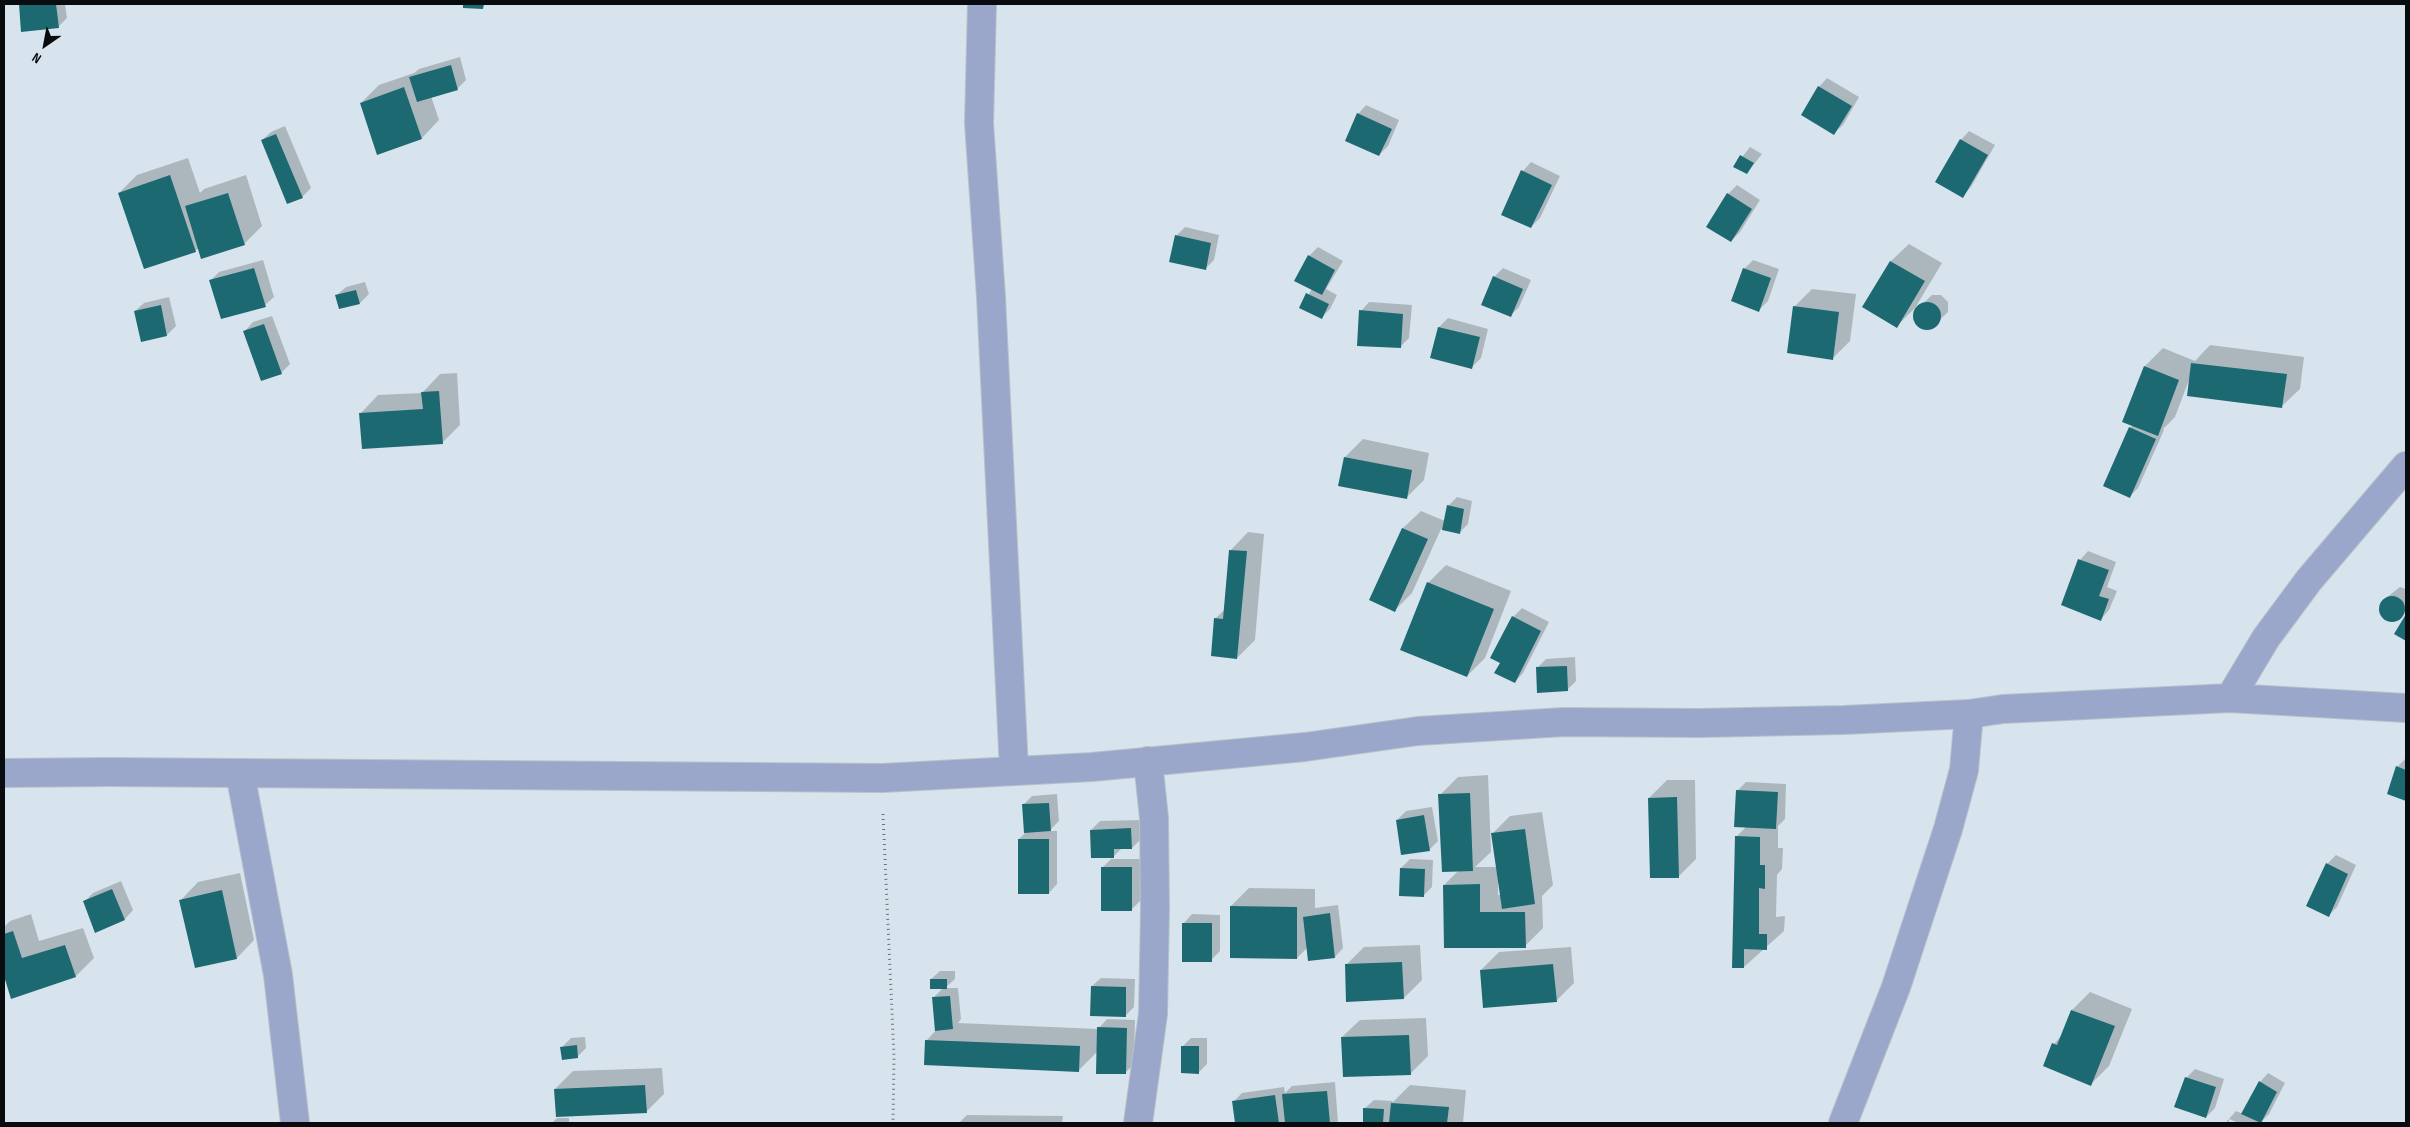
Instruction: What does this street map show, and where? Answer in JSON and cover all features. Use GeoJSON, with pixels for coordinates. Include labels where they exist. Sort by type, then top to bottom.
{"type":"FeatureCollection","features":[{"type":"Feature","properties":{"kind":"street"},"geometry":{"type":"LineString","coordinates":[[982,4],[979,123],[991,297],[1014,770]]}},
{"type":"Feature","properties":{"kind":"street"},"geometry":{"type":"LineString","coordinates":[[2230,698],[2266,638],[2309,580],[2406,466]]}},
{"type":"Feature","properties":{"kind":"street"},"geometry":{"type":"LineString","coordinates":[[4,773],[882,778],[1148,761],[1305,747],[1418,731],[1564,722],[1699,723],[1969,714],[2003,709],[2230,698],[2406,708]]}},
{"type":"Feature","properties":{"kind":"street"},"geometry":{"type":"LineString","coordinates":[[1843,1123],[1896,986],[1948,829],[1964,770],[1969,714]]}},
{"type":"Feature","properties":{"kind":"street"},"geometry":{"type":"LineString","coordinates":[[1138,1123],[1154,1014],[1154,827],[1148,761]]}},
{"type":"Feature","properties":{"kind":"street"},"geometry":{"type":"LineString","coordinates":[[240,773],[278,975],[295,1123]]}},
{"type":"Feature","properties":{"kind":"path"},"geometry":{"type":"LineString","coordinates":[[882,778],[894,1057],[893,1123]]}},
{"type":"Feature","properties":{"kind":"building"},"geometry":{"type":"Polygon","coordinates":[[[19,4],[56,4],[59,28],[21,32],[19,4]]]}},
{"type":"Feature","properties":{"kind":"building"},"geometry":{"type":"Polygon","coordinates":[[[463,4],[484,4],[483,9],[463,8],[463,4]]]}},
{"type":"Feature","properties":{"kind":"building"},"geometry":{"type":"Polygon","coordinates":[[[451,65],[458,90],[417,102],[409,77],[451,65]]]}},
{"type":"Feature","properties":{"kind":"building"},"geometry":{"type":"Polygon","coordinates":[[[1818,86],[1852,106],[1834,135],[1801,115],[1818,86]]]}},
{"type":"Feature","properties":{"kind":"building"},"geometry":{"type":"Polygon","coordinates":[[[404,87],[422,139],[377,155],[360,103],[404,87]]]}},
{"type":"Feature","properties":{"kind":"building"},"geometry":{"type":"Polygon","coordinates":[[[1357,113],[1392,129],[1379,156],[1345,141],[1357,113]]]}},
{"type":"Feature","properties":{"kind":"building"},"geometry":{"type":"Polygon","coordinates":[[[276,134],[303,198],[287,204],[261,140],[276,134]]]}},
{"type":"Feature","properties":{"kind":"building"},"geometry":{"type":"Polygon","coordinates":[[[1960,139],[1988,155],[1963,198],[1935,182],[1960,139]]]}},
{"type":"Feature","properties":{"kind":"building"},"geometry":{"type":"Polygon","coordinates":[[[1740,155],[1754,163],[1747,174],[1733,167],[1740,155]]]}},
{"type":"Feature","properties":{"kind":"building"},"geometry":{"type":"Polygon","coordinates":[[[1521,170],[1552,185],[1531,228],[1501,215],[1521,170]]]}},
{"type":"Feature","properties":{"kind":"building"},"geometry":{"type":"Polygon","coordinates":[[[170,175],[196,252],[144,269],[118,193],[170,175]]]}},
{"type":"Feature","properties":{"kind":"building"},"geometry":{"type":"Polygon","coordinates":[[[228,193],[245,245],[201,259],[185,206],[228,193]]]}},
{"type":"Feature","properties":{"kind":"building"},"geometry":{"type":"Polygon","coordinates":[[[1727,193],[1752,209],[1731,242],[1706,227],[1727,193]]]}},
{"type":"Feature","properties":{"kind":"building"},"geometry":{"type":"Polygon","coordinates":[[[1175,235],[1211,243],[1206,270],[1169,262],[1175,235]]]}},
{"type":"Feature","properties":{"kind":"building"},"geometry":{"type":"Polygon","coordinates":[[[1308,255],[1335,270],[1322,295],[1294,281],[1308,255]]]}},
{"type":"Feature","properties":{"kind":"building"},"geometry":{"type":"Polygon","coordinates":[[[1890,261],[1925,281],[1897,328],[1862,307],[1890,261]]]}},
{"type":"Feature","properties":{"kind":"building"},"geometry":{"type":"Polygon","coordinates":[[[254,268],[266,307],[221,319],[209,280],[254,268]]]}},
{"type":"Feature","properties":{"kind":"building"},"geometry":{"type":"Polygon","coordinates":[[[1743,268],[1771,278],[1759,312],[1731,301],[1743,268]]]}},
{"type":"Feature","properties":{"kind":"building"},"geometry":{"type":"Polygon","coordinates":[[[1493,276],[1523,289],[1511,317],[1481,305],[1493,276]]]}},
{"type":"Feature","properties":{"kind":"building"},"geometry":{"type":"Polygon","coordinates":[[[356,290],[360,304],[339,309],[335,295],[356,290]]]}},
{"type":"Feature","properties":{"kind":"building"},"geometry":{"type":"Polygon","coordinates":[[[1306,293],[1329,304],[1322,319],[1299,308],[1306,293]]]}},
{"type":"Feature","properties":{"kind":"building"},"geometry":{"type":"Polygon","coordinates":[[[1927,302],[1937,306],[1941,316],[1937,326],[1927,330],[1917,326],[1913,316],[1917,306],[1927,302]]]}},
{"type":"Feature","properties":{"kind":"building"},"geometry":{"type":"Polygon","coordinates":[[[161,305],[167,336],[141,342],[134,311],[161,305]]]}},
{"type":"Feature","properties":{"kind":"building"},"geometry":{"type":"Polygon","coordinates":[[[1793,306],[1839,312],[1833,360],[1787,353],[1793,306]]]}},
{"type":"Feature","properties":{"kind":"building"},"geometry":{"type":"Polygon","coordinates":[[[1359,310],[1403,314],[1401,348],[1357,346],[1359,310]]]}},
{"type":"Feature","properties":{"kind":"building"},"geometry":{"type":"Polygon","coordinates":[[[264,324],[282,374],[261,381],[243,331],[264,324]]]}},
{"type":"Feature","properties":{"kind":"building"},"geometry":{"type":"Polygon","coordinates":[[[1438,327],[1480,337],[1472,369],[1430,358],[1438,327]]]}},
{"type":"Feature","properties":{"kind":"building"},"geometry":{"type":"Polygon","coordinates":[[[2191,363],[2287,374],[2282,408],[2187,396],[2191,363]]]}},
{"type":"Feature","properties":{"kind":"building"},"geometry":{"type":"Polygon","coordinates":[[[2144,366],[2179,380],[2158,436],[2122,422],[2144,366]]]}},
{"type":"Feature","properties":{"kind":"building"},"geometry":{"type":"Polygon","coordinates":[[[439,391],[443,444],[362,449],[359,413],[423,409],[421,392],[439,391]]]}},
{"type":"Feature","properties":{"kind":"building"},"geometry":{"type":"Polygon","coordinates":[[[2129,427],[2156,439],[2130,498],[2103,486],[2129,427]]]}},
{"type":"Feature","properties":{"kind":"building"},"geometry":{"type":"Polygon","coordinates":[[[1344,457],[1412,470],[1407,499],[1338,486],[1344,457]]]}},
{"type":"Feature","properties":{"kind":"building"},"geometry":{"type":"Polygon","coordinates":[[[1447,505],[1464,509],[1460,534],[1442,530],[1447,505]]]}},
{"type":"Feature","properties":{"kind":"building"},"geometry":{"type":"Polygon","coordinates":[[[1402,528],[1428,539],[1395,612],[1369,600],[1402,528]]]}},
{"type":"Feature","properties":{"kind":"building"},"geometry":{"type":"Polygon","coordinates":[[[1229,550],[1247,551],[1237,659],[1211,656],[1214,618],[1223,619],[1229,550]]]}},
{"type":"Feature","properties":{"kind":"building"},"geometry":{"type":"Polygon","coordinates":[[[2078,559],[2109,570],[2099,596],[2109,599],[2101,621],[2061,605],[2078,559]]]}},
{"type":"Feature","properties":{"kind":"building"},"geometry":{"type":"Polygon","coordinates":[[[1427,582],[1494,609],[1467,677],[1400,650],[1427,582]]]}},
{"type":"Feature","properties":{"kind":"building"},"geometry":{"type":"Polygon","coordinates":[[[2392,596],[2401,600],[2405,609],[2401,618],[2392,622],[2383,618],[2379,609],[2383,600],[2392,596]]]}},
{"type":"Feature","properties":{"kind":"building"},"geometry":{"type":"Polygon","coordinates":[[[2406,614],[2406,641],[2394,634],[2406,614]]]}},
{"type":"Feature","properties":{"kind":"building"},"geometry":{"type":"Polygon","coordinates":[[[1512,616],[1541,631],[1515,683],[1494,673],[1500,663],[1490,658],[1512,616]]]}},
{"type":"Feature","properties":{"kind":"building"},"geometry":{"type":"Polygon","coordinates":[[[1567,666],[1568,691],[1537,693],[1536,667],[1567,666]]]}},
{"type":"Feature","properties":{"kind":"building"},"geometry":{"type":"Polygon","coordinates":[[[2396,766],[2406,770],[2406,801],[2387,794],[2396,766]]]}},
{"type":"Feature","properties":{"kind":"building"},"geometry":{"type":"Polygon","coordinates":[[[1736,790],[1778,792],[1776,829],[1734,827],[1736,790]]]}},
{"type":"Feature","properties":{"kind":"building"},"geometry":{"type":"Polygon","coordinates":[[[1470,793],[1473,871],[1442,872],[1438,794],[1470,793]]]}},
{"type":"Feature","properties":{"kind":"building"},"geometry":{"type":"Polygon","coordinates":[[[1677,797],[1679,878],[1650,878],[1648,798],[1677,797]]]}},
{"type":"Feature","properties":{"kind":"building"},"geometry":{"type":"Polygon","coordinates":[[[1049,803],[1051,831],[1024,833],[1022,804],[1049,803]]]}},
{"type":"Feature","properties":{"kind":"building"},"geometry":{"type":"Polygon","coordinates":[[[1424,815],[1430,851],[1401,855],[1396,820],[1424,815]]]}},
{"type":"Feature","properties":{"kind":"building"},"geometry":{"type":"Polygon","coordinates":[[[1131,828],[1132,849],[1114,849],[1114,858],[1091,858],[1090,830],[1131,828]]]}},
{"type":"Feature","properties":{"kind":"building"},"geometry":{"type":"Polygon","coordinates":[[[1525,829],[1535,904],[1502,909],[1491,833],[1525,829]]]}},
{"type":"Feature","properties":{"kind":"building"},"geometry":{"type":"Polygon","coordinates":[[[1735,836],[1760,837],[1760,865],[1765,865],[1765,889],[1759,888],[1759,934],[1767,934],[1767,950],[1744,949],[1744,968],[1732,968],[1735,836]]]}},
{"type":"Feature","properties":{"kind":"building"},"geometry":{"type":"Polygon","coordinates":[[[1018,839],[1049,839],[1049,894],[1018,894],[1018,839]]]}},
{"type":"Feature","properties":{"kind":"building"},"geometry":{"type":"Polygon","coordinates":[[[2326,863],[2348,874],[2329,917],[2306,906],[2326,863]]]}},
{"type":"Feature","properties":{"kind":"building"},"geometry":{"type":"Polygon","coordinates":[[[1101,867],[1132,867],[1132,911],[1101,911],[1101,867]]]}},
{"type":"Feature","properties":{"kind":"building"},"geometry":{"type":"Polygon","coordinates":[[[1400,868],[1425,869],[1424,897],[1399,896],[1400,868]]]}},
{"type":"Feature","properties":{"kind":"building"},"geometry":{"type":"Polygon","coordinates":[[[1480,884],[1480,912],[1525,912],[1526,948],[1444,948],[1443,885],[1480,884]]]}},
{"type":"Feature","properties":{"kind":"building"},"geometry":{"type":"Polygon","coordinates":[[[112,889],[125,920],[95,933],[83,901],[112,889]]]}},
{"type":"Feature","properties":{"kind":"building"},"geometry":{"type":"Polygon","coordinates":[[[222,890],[237,959],[195,968],[179,900],[222,890]]]}},
{"type":"Feature","properties":{"kind":"building"},"geometry":{"type":"Polygon","coordinates":[[[1230,906],[1297,907],[1297,959],[1230,958],[1230,906]]]}},
{"type":"Feature","properties":{"kind":"building"},"geometry":{"type":"Polygon","coordinates":[[[1330,913],[1335,958],[1308,961],[1303,917],[1330,913]]]}},
{"type":"Feature","properties":{"kind":"building"},"geometry":{"type":"Polygon","coordinates":[[[1182,923],[1212,923],[1212,962],[1182,962],[1182,923]]]}},
{"type":"Feature","properties":{"kind":"building"},"geometry":{"type":"Polygon","coordinates":[[[13,931],[22,958],[65,945],[76,977],[11,999],[4,976],[4,934],[13,931]]]}},
{"type":"Feature","properties":{"kind":"building"},"geometry":{"type":"Polygon","coordinates":[[[1402,962],[1404,999],[1346,1002],[1345,964],[1402,962]]]}},
{"type":"Feature","properties":{"kind":"building"},"geometry":{"type":"Polygon","coordinates":[[[1553,964],[1557,1002],[1483,1008],[1480,970],[1553,964]]]}},
{"type":"Feature","properties":{"kind":"building"},"geometry":{"type":"Polygon","coordinates":[[[930,979],[947,979],[947,989],[930,989],[930,979]]]}},
{"type":"Feature","properties":{"kind":"building"},"geometry":{"type":"Polygon","coordinates":[[[1091,986],[1126,987],[1126,1017],[1090,1016],[1091,986]]]}},
{"type":"Feature","properties":{"kind":"building"},"geometry":{"type":"Polygon","coordinates":[[[950,996],[953,1029],[935,1031],[932,997],[950,996]]]}},
{"type":"Feature","properties":{"kind":"building"},"geometry":{"type":"Polygon","coordinates":[[[2071,1010],[2115,1026],[2091,1086],[2043,1066],[2052,1043],[2057,1045],[2071,1010]]]}},
{"type":"Feature","properties":{"kind":"building"},"geometry":{"type":"Polygon","coordinates":[[[1097,1027],[1127,1028],[1126,1074],[1096,1074],[1097,1027]]]}},
{"type":"Feature","properties":{"kind":"building"},"geometry":{"type":"Polygon","coordinates":[[[1409,1035],[1411,1075],[1343,1077],[1341,1037],[1409,1035]]]}},
{"type":"Feature","properties":{"kind":"building"},"geometry":{"type":"Polygon","coordinates":[[[925,1040],[1080,1046],[1079,1072],[924,1065],[925,1040]]]}},
{"type":"Feature","properties":{"kind":"building"},"geometry":{"type":"Polygon","coordinates":[[[577,1045],[578,1058],[562,1060],[560,1047],[577,1045]]]}},
{"type":"Feature","properties":{"kind":"building"},"geometry":{"type":"Polygon","coordinates":[[[1181,1046],[1199,1046],[1199,1074],[1181,1073],[1181,1046]]]}},
{"type":"Feature","properties":{"kind":"building"},"geometry":{"type":"Polygon","coordinates":[[[2185,1077],[2216,1087],[2206,1118],[2174,1107],[2185,1077]]]}},
{"type":"Feature","properties":{"kind":"building"},"geometry":{"type":"Polygon","coordinates":[[[2259,1081],[2277,1092],[2261,1123],[2241,1114],[2259,1081]]]}},
{"type":"Feature","properties":{"kind":"building"},"geometry":{"type":"Polygon","coordinates":[[[645,1085],[647,1113],[556,1117],[554,1089],[645,1085]]]}},
{"type":"Feature","properties":{"kind":"building"},"geometry":{"type":"Polygon","coordinates":[[[1327,1091],[1330,1123],[1285,1123],[1282,1094],[1327,1091]]]}},
{"type":"Feature","properties":{"kind":"building"},"geometry":{"type":"Polygon","coordinates":[[[1275,1095],[1279,1123],[1235,1123],[1232,1101],[1275,1095]]]}},
{"type":"Feature","properties":{"kind":"building"},"geometry":{"type":"Polygon","coordinates":[[[1391,1103],[1449,1107],[1447,1123],[1389,1123],[1391,1103]]]}},
{"type":"Feature","properties":{"kind":"building"},"geometry":{"type":"Polygon","coordinates":[[[1363,1108],[1384,1109],[1383,1123],[1363,1123],[1363,1108]]]}}]}
